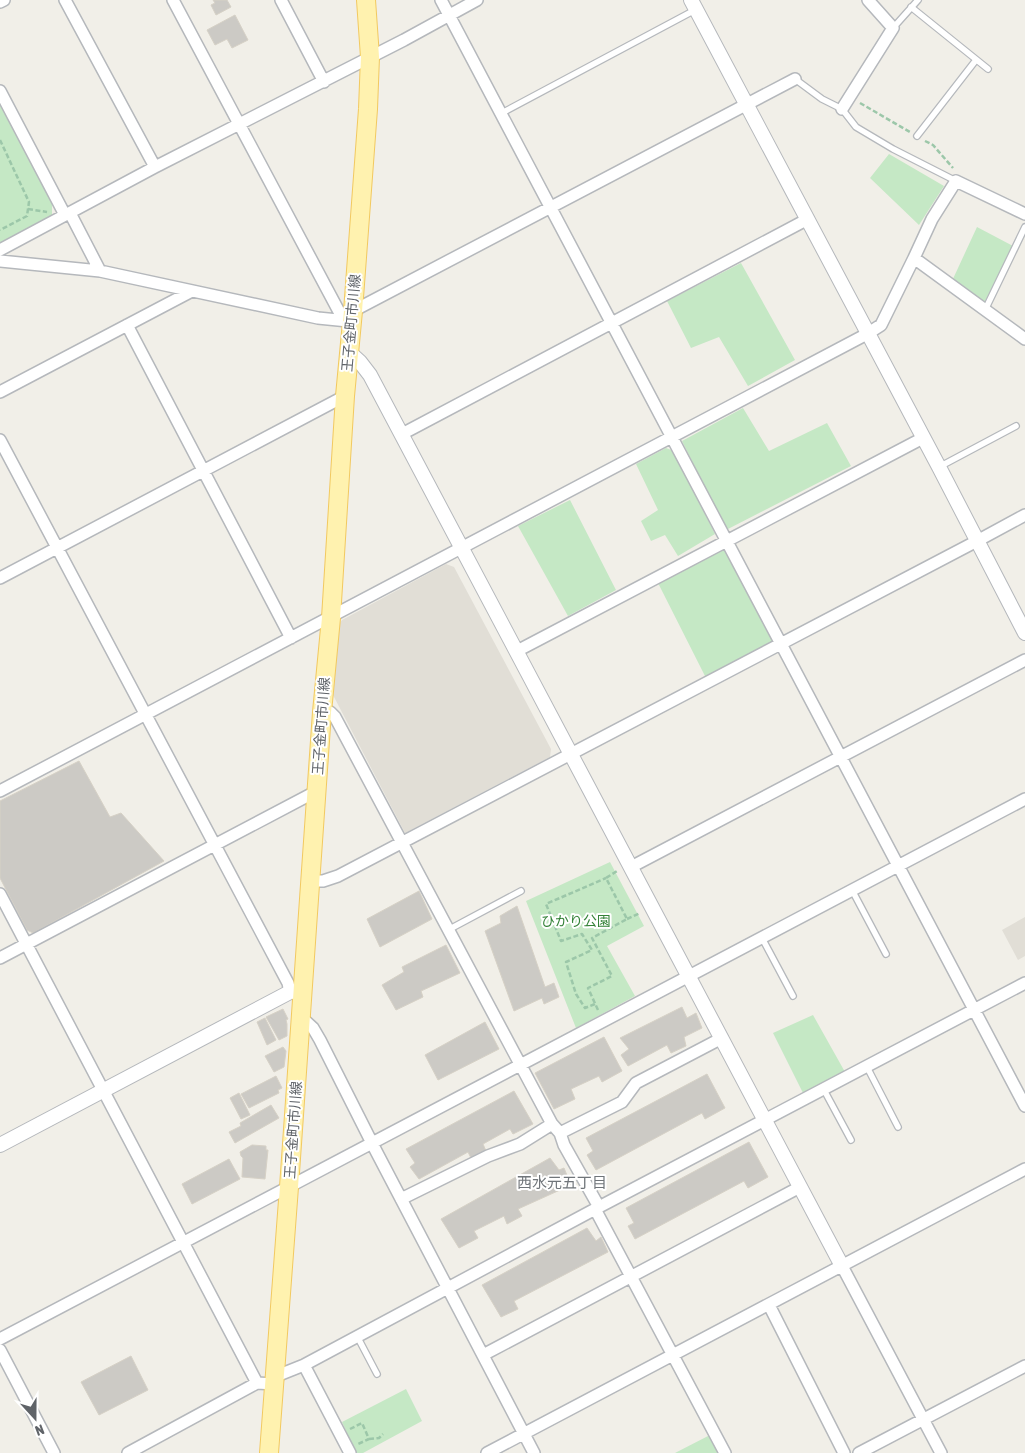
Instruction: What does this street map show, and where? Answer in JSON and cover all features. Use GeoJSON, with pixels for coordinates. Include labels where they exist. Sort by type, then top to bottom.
{"type":"FeatureCollection","features":[{"type":"Feature","properties":{"kind":"main road","name":"王子金町市川線"},"geometry":{"type":"LineString","coordinates":[[269,1453],[269,1381],[289,1188],[301,1017],[296,991],[310,881],[331,618],[349,352],[349,317],[368,109],[370,57],[366,0]]}},
{"type":"Feature","properties":{"kind":"street"},"geometry":{"type":"LineString","coordinates":[[0,2],[4,0]]}},
{"type":"Feature","properties":{"kind":"street"},"geometry":{"type":"LineString","coordinates":[[65,0],[155,167]]}},
{"type":"Feature","properties":{"kind":"street"},"geometry":{"type":"LineString","coordinates":[[173,0],[239,125],[349,317]]}},
{"type":"Feature","properties":{"kind":"street"},"geometry":{"type":"LineString","coordinates":[[281,0],[324,82]]}},
{"type":"Feature","properties":{"kind":"street"},"geometry":{"type":"LineString","coordinates":[[441,0],[1025,1106]]}},
{"type":"Feature","properties":{"kind":"street"},"geometry":{"type":"LineString","coordinates":[[0,250],[155,167],[324,82],[477,0]]}},
{"type":"Feature","properties":{"kind":"street"},"geometry":{"type":"LineString","coordinates":[[842,109],[893,28],[868,0]]}},
{"type":"Feature","properties":{"kind":"street"},"geometry":{"type":"LineString","coordinates":[[694,4],[867,334],[939,466],[1025,633]]}},
{"type":"Feature","properties":{"kind":"street"},"geometry":{"type":"LineString","coordinates":[[0,262],[100,271],[318,318],[349,317],[550,208],[795,79]]}},
{"type":"Feature","properties":{"kind":"street"},"geometry":{"type":"LineString","coordinates":[[0,91],[100,271]]}},
{"type":"Feature","properties":{"kind":"street"},"geometry":{"type":"LineString","coordinates":[[0,791],[146,716],[867,334],[881,324],[932,219],[956,181],[1025,214]]}},
{"type":"Feature","properties":{"kind":"street"},"geometry":{"type":"LineString","coordinates":[[402,434],[808,220]]}},
{"type":"Feature","properties":{"kind":"street"},"geometry":{"type":"LineString","coordinates":[[914,258],[1025,339]]}},
{"type":"Feature","properties":{"kind":"street"},"geometry":{"type":"LineString","coordinates":[[0,392],[192,290]]}},
{"type":"Feature","properties":{"kind":"street"},"geometry":{"type":"LineString","coordinates":[[127,325],[291,638]]}},
{"type":"Feature","properties":{"kind":"street"},"geometry":{"type":"LineString","coordinates":[[349,352],[366,368],[402,434],[941,1453]]}},
{"type":"Feature","properties":{"kind":"street"},"geometry":{"type":"LineString","coordinates":[[0,578],[345,396]]}},
{"type":"Feature","properties":{"kind":"street"},"geometry":{"type":"LineString","coordinates":[[517,651],[923,438]]}},
{"type":"Feature","properties":{"kind":"street"},"geometry":{"type":"LineString","coordinates":[[0,440],[288,983],[296,991],[0,1145]]}},
{"type":"Feature","properties":{"kind":"street"},"geometry":{"type":"LineString","coordinates":[[310,881],[322,881],[338,876],[403,843],[1025,515]]}},
{"type":"Feature","properties":{"kind":"street"},"geometry":{"type":"LineString","coordinates":[[630,865],[1025,660]]}},
{"type":"Feature","properties":{"kind":"street"},"geometry":{"type":"LineString","coordinates":[[322,712],[330,712],[335,717],[556,1129],[631,1277],[724,1453]]}},
{"type":"Feature","properties":{"kind":"street"},"geometry":{"type":"LineString","coordinates":[[0,958],[317,791]]}},
{"type":"Feature","properties":{"kind":"street"},"geometry":{"type":"LineString","coordinates":[[0,1339],[1025,799]]}},
{"type":"Feature","properties":{"kind":"street"},"geometry":{"type":"LineString","coordinates":[[0,894],[183,1243],[269,1381]]}},
{"type":"Feature","properties":{"kind":"street"},"geometry":{"type":"LineString","coordinates":[[128,1453],[304,1365],[597,1208],[1025,983]]}},
{"type":"Feature","properties":{"kind":"street"},"geometry":{"type":"LineString","coordinates":[[301,1017],[313,1028],[320,1040],[534,1453]]}},
{"type":"Feature","properties":{"kind":"street"},"geometry":{"type":"LineString","coordinates":[[401,1199],[488,1156],[622,1102],[636,1083],[722,1038]]}},
{"type":"Feature","properties":{"kind":"street"},"geometry":{"type":"LineString","coordinates":[[487,1453],[1025,1169]]}},
{"type":"Feature","properties":{"kind":"street"},"geometry":{"type":"LineString","coordinates":[[484,1355],[800,1187]]}},
{"type":"Feature","properties":{"kind":"street"},"geometry":{"type":"LineString","coordinates":[[769,1305],[844,1453]]}},
{"type":"Feature","properties":{"kind":"street"},"geometry":{"type":"LineString","coordinates":[[0,1350],[54,1453]]}},
{"type":"Feature","properties":{"kind":"street"},"geometry":{"type":"LineString","coordinates":[[304,1365],[349,1451]]}},
{"type":"Feature","properties":{"kind":"street"},"geometry":{"type":"LineString","coordinates":[[859,1453],[1025,1366]]}},
{"type":"Feature","properties":{"kind":"lane"},"geometry":{"type":"LineString","coordinates":[[893,28],[918,0]]}},
{"type":"Feature","properties":{"kind":"lane"},"geometry":{"type":"LineString","coordinates":[[500,114],[694,4]]}},
{"type":"Feature","properties":{"kind":"lane"},"geometry":{"type":"LineString","coordinates":[[911,7],[988,69]]}},
{"type":"Feature","properties":{"kind":"lane"},"geometry":{"type":"LineString","coordinates":[[917,136],[976,60]]}},
{"type":"Feature","properties":{"kind":"lane"},"geometry":{"type":"LineString","coordinates":[[795,79],[822,99],[842,109],[856,127],[893,149],[956,181]]}},
{"type":"Feature","properties":{"kind":"lane"},"geometry":{"type":"LineString","coordinates":[[985,310],[1025,227]]}},
{"type":"Feature","properties":{"kind":"lane"},"geometry":{"type":"LineString","coordinates":[[939,466],[1016,426]]}},
{"type":"Feature","properties":{"kind":"lane"},"geometry":{"type":"LineString","coordinates":[[852,890],[886,954]]}},
{"type":"Feature","properties":{"kind":"lane"},"geometry":{"type":"LineString","coordinates":[[448,930],[521,892]]}},
{"type":"Feature","properties":{"kind":"lane"},"geometry":{"type":"LineString","coordinates":[[762,938],[793,996]]}},
{"type":"Feature","properties":{"kind":"lane"},"geometry":{"type":"LineString","coordinates":[[867,1067],[898,1127]]}},
{"type":"Feature","properties":{"kind":"lane"},"geometry":{"type":"LineString","coordinates":[[824,1090],[851,1140]]}},
{"type":"Feature","properties":{"kind":"lane"},"geometry":{"type":"LineString","coordinates":[[357,1336],[377,1374]]}},
{"type":"Feature","properties":{"kind":"path"},"geometry":{"type":"LineString","coordinates":[[0,140],[29,202],[26,216],[0,230]]}},
{"type":"Feature","properties":{"kind":"path"},"geometry":{"type":"LineString","coordinates":[[595,1004],[585,1008],[576,994],[566,962],[592,950],[582,934],[561,941],[546,904],[606,878],[630,865]]}},
{"type":"Feature","properties":{"kind":"path"},"geometry":{"type":"LineString","coordinates":[[603,1021],[588,988],[612,976],[592,938],[626,919],[606,878]]}},
{"type":"Feature","properties":{"kind":"path"},"geometry":{"type":"LineString","coordinates":[[340,1434],[362,1423],[369,1439]]}},
{"type":"Feature","properties":{"kind":"path"},"geometry":{"type":"LineString","coordinates":[[349,1451],[369,1439],[379,1438],[383,1434]]}},
{"type":"Feature","properties":{"kind":"shaded area"},"geometry":{"type":"Polygon","coordinates":[[[446,564],[454,567],[551,749],[550,757],[405,833],[333,695],[339,624],[342,620],[446,564]]]}},
{"type":"Feature","properties":{"kind":"shaded area"},"geometry":{"type":"Polygon","coordinates":[[[1025,917],[1025,956],[1018,960],[1002,930],[1025,917]]]}},
{"type":"Feature","properties":{"kind":"green space"},"geometry":{"type":"Polygon","coordinates":[[[0,102],[52,203],[52,216],[0,243],[0,102]]]}},
{"type":"Feature","properties":{"kind":"green space"},"geometry":{"type":"Polygon","coordinates":[[[889,154],[944,186],[919,225],[870,178],[889,154]]]}},
{"type":"Feature","properties":{"kind":"green space"},"geometry":{"type":"Polygon","coordinates":[[[977,227],[1013,246],[984,303],[952,281],[977,227]]]}},
{"type":"Feature","properties":{"kind":"green space"},"geometry":{"type":"Polygon","coordinates":[[[741,263],[795,360],[748,386],[719,337],[691,348],[667,301],[741,263]]]}},
{"type":"Feature","properties":{"kind":"green space"},"geometry":{"type":"Polygon","coordinates":[[[743,408],[769,451],[827,423],[851,466],[726,530],[682,441],[743,408]]]}},
{"type":"Feature","properties":{"kind":"green space"},"geometry":{"type":"Polygon","coordinates":[[[666,448],[674,451],[715,534],[678,556],[665,535],[651,541],[641,521],[658,510],[636,464],[666,448]]]}},
{"type":"Feature","properties":{"kind":"green space"},"geometry":{"type":"Polygon","coordinates":[[[570,500],[616,590],[568,616],[518,526],[570,500]]]}},
{"type":"Feature","properties":{"kind":"green space"},"geometry":{"type":"Polygon","coordinates":[[[725,546],[777,641],[706,678],[657,581],[725,546]]]}},
{"type":"Feature","properties":{"kind":"green space","name":"ひかり公園"},"geometry":{"type":"Polygon","coordinates":[[[610,862],[644,926],[607,946],[635,996],[576,1028],[526,901],[610,862]]]}},
{"type":"Feature","properties":{"kind":"green space"},"geometry":{"type":"Polygon","coordinates":[[[813,1015],[845,1072],[804,1095],[773,1033],[813,1015]]]}},
{"type":"Feature","properties":{"kind":"green space"},"geometry":{"type":"Polygon","coordinates":[[[406,1389],[422,1421],[363,1453],[356,1453],[342,1422],[406,1389]]]}},
{"type":"Feature","properties":{"kind":"green space"},"geometry":{"type":"Polygon","coordinates":[[[710,1435],[719,1453],[675,1453],[710,1435]]]}},
{"type":"Feature","properties":{"kind":"building"},"geometry":{"type":"Polygon","coordinates":[[[213,0],[227,0],[231,7],[216,15],[211,5],[215,3],[213,0]]]}},
{"type":"Feature","properties":{"kind":"building"},"geometry":{"type":"Polygon","coordinates":[[[235,15],[248,40],[232,48],[227,39],[215,45],[207,30],[235,15]]]}},
{"type":"Feature","properties":{"kind":"building"},"geometry":{"type":"Polygon","coordinates":[[[79,761],[110,817],[121,813],[164,861],[33,933],[27,930],[0,878],[0,801],[79,761]]]}},
{"type":"Feature","properties":{"kind":"building"},"geometry":{"type":"Polygon","coordinates":[[[419,891],[432,919],[380,947],[367,919],[419,891]]]}},
{"type":"Feature","properties":{"kind":"building"},"geometry":{"type":"Polygon","coordinates":[[[517,906],[545,987],[554,983],[559,997],[544,1004],[542,998],[514,1011],[485,931],[501,923],[500,916],[517,906]]]}},
{"type":"Feature","properties":{"kind":"building"},"geometry":{"type":"Polygon","coordinates":[[[446,945],[460,973],[421,991],[423,997],[396,1010],[382,985],[404,972],[402,967],[446,945]]]}},
{"type":"Feature","properties":{"kind":"building"},"geometry":{"type":"Polygon","coordinates":[[[682,1007],[687,1018],[696,1013],[702,1028],[684,1037],[686,1046],[671,1053],[667,1045],[628,1066],[621,1055],[629,1049],[620,1038],[682,1007]]]}},
{"type":"Feature","properties":{"kind":"building"},"geometry":{"type":"Polygon","coordinates":[[[283,1009],[288,1019],[286,1020],[287,1036],[279,1040],[266,1017],[283,1009]]]}},
{"type":"Feature","properties":{"kind":"building"},"geometry":{"type":"Polygon","coordinates":[[[265,1018],[276,1040],[267,1045],[257,1022],[265,1018]]]}},
{"type":"Feature","properties":{"kind":"building"},"geometry":{"type":"Polygon","coordinates":[[[485,1022],[499,1049],[438,1080],[425,1055],[485,1022]]]}},
{"type":"Feature","properties":{"kind":"building"},"geometry":{"type":"Polygon","coordinates":[[[604,1037],[622,1071],[602,1082],[599,1076],[571,1089],[575,1099],[554,1109],[535,1073],[604,1037]]]}},
{"type":"Feature","properties":{"kind":"building"},"geometry":{"type":"Polygon","coordinates":[[[283,1047],[286,1051],[284,1067],[274,1072],[265,1056],[283,1047]]]}},
{"type":"Feature","properties":{"kind":"building"},"geometry":{"type":"Polygon","coordinates":[[[707,1074],[725,1108],[705,1119],[702,1113],[596,1170],[587,1155],[593,1151],[586,1138],[707,1074]]]}},
{"type":"Feature","properties":{"kind":"building"},"geometry":{"type":"Polygon","coordinates":[[[276,1076],[282,1088],[278,1090],[279,1093],[249,1108],[241,1094],[276,1076]]]}},
{"type":"Feature","properties":{"kind":"building"},"geometry":{"type":"Polygon","coordinates":[[[514,1091],[533,1124],[513,1134],[510,1129],[483,1144],[486,1151],[471,1158],[468,1152],[419,1179],[410,1167],[415,1163],[406,1149],[514,1091]]]}},
{"type":"Feature","properties":{"kind":"building"},"geometry":{"type":"Polygon","coordinates":[[[239,1093],[250,1115],[241,1119],[230,1098],[239,1093]]]}},
{"type":"Feature","properties":{"kind":"building"},"geometry":{"type":"Polygon","coordinates":[[[271,1105],[279,1118],[235,1143],[229,1132],[241,1126],[240,1123],[271,1105]]]}},
{"type":"Feature","properties":{"kind":"building"},"geometry":{"type":"Polygon","coordinates":[[[749,1142],[768,1177],[748,1188],[744,1181],[635,1239],[628,1226],[634,1223],[626,1208],[749,1142]]]}},
{"type":"Feature","properties":{"kind":"building"},"geometry":{"type":"Polygon","coordinates":[[[252,1145],[266,1146],[266,1150],[268,1150],[265,1179],[242,1177],[243,1158],[240,1152],[252,1145]]]}},
{"type":"Feature","properties":{"kind":"building"},"geometry":{"type":"Polygon","coordinates":[[[550,1158],[559,1170],[564,1168],[571,1185],[518,1209],[522,1216],[507,1224],[504,1216],[474,1231],[478,1238],[459,1248],[441,1219],[550,1158]]]}},
{"type":"Feature","properties":{"kind":"building"},"geometry":{"type":"Polygon","coordinates":[[[229,1159],[240,1179],[192,1204],[182,1184],[229,1159]]]}},
{"type":"Feature","properties":{"kind":"building"},"geometry":{"type":"Polygon","coordinates":[[[587,1228],[596,1241],[601,1237],[608,1252],[514,1301],[518,1309],[501,1317],[482,1285],[587,1228]]]}},
{"type":"Feature","properties":{"kind":"building"},"geometry":{"type":"Polygon","coordinates":[[[131,1356],[148,1390],[99,1415],[81,1382],[131,1356]]]}},
{"type":"Feature","properties":{"kind":"district","name":"西水元五丁目"},"geometry":{"type":"Point","coordinates":[562,1182]}}]}
